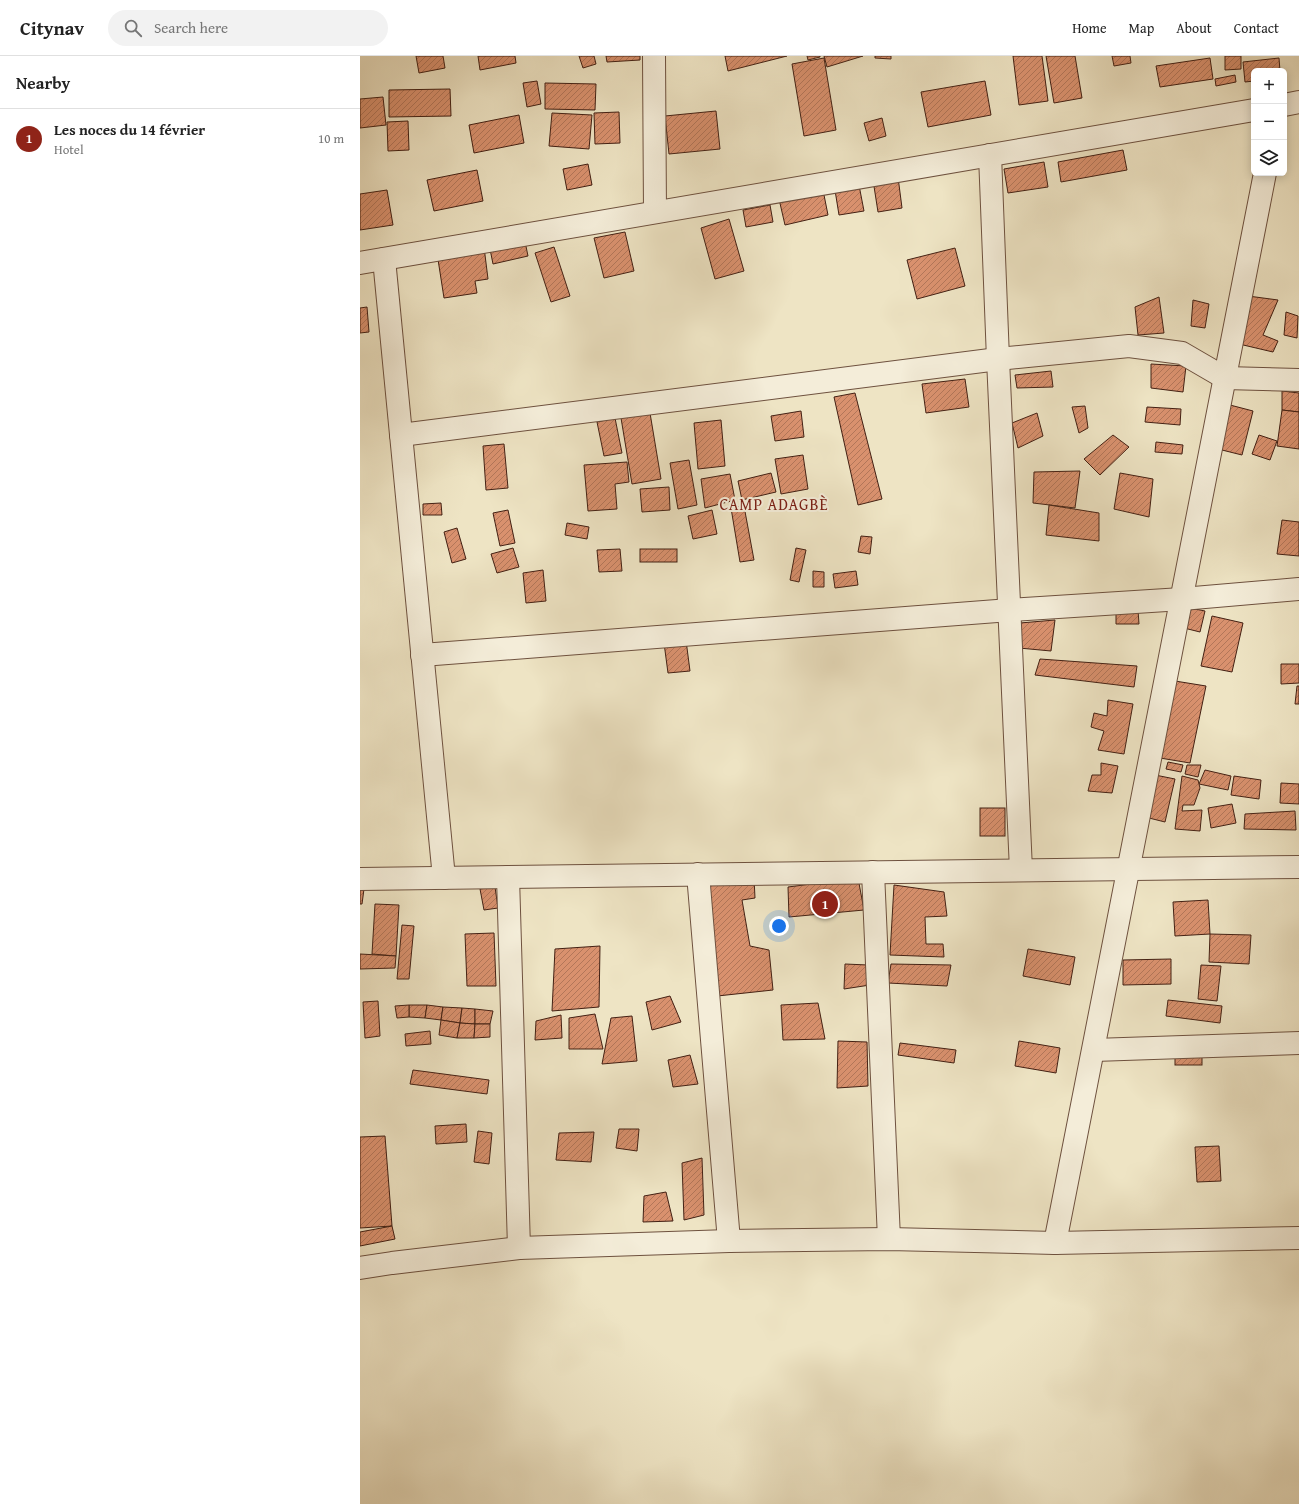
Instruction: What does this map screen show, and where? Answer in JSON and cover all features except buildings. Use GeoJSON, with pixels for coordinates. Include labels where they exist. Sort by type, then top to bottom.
{"type":"FeatureCollection","features":[{"type":"Feature","properties":{"kind":"street"},"geometry":{"type":"LineString","coordinates":[[654,56],[655,212]]}},
{"type":"Feature","properties":{"kind":"street"},"geometry":{"type":"LineString","coordinates":[[1287,104],[1299,102]]}},
{"type":"Feature","properties":{"kind":"street"},"geometry":{"type":"LineString","coordinates":[[360,263],[1251,111]]}},
{"type":"Feature","properties":{"kind":"street"},"geometry":{"type":"LineString","coordinates":[[990,155],[1021,870]]}},
{"type":"Feature","properties":{"kind":"street"},"geometry":{"type":"LineString","coordinates":[[1056,1243],[1264,176]]}},
{"type":"Feature","properties":{"kind":"street"},"geometry":{"type":"LineString","coordinates":[[384,259],[444,878]]}},
{"type":"Feature","properties":{"kind":"street"},"geometry":{"type":"LineString","coordinates":[[401,435],[998,359],[1129,346],[1182,353],[1225,378],[1299,380]]}},
{"type":"Feature","properties":{"kind":"street"},"geometry":{"type":"LineString","coordinates":[[422,655],[1299,589]]}},
{"type":"Feature","properties":{"kind":"street"},"geometry":{"type":"LineString","coordinates":[[360,879],[1299,867]]}},
{"type":"Feature","properties":{"kind":"street"},"geometry":{"type":"LineString","coordinates":[[873,872],[889,1239]]}},
{"type":"Feature","properties":{"kind":"street"},"geometry":{"type":"LineString","coordinates":[[698,874],[729,1240]]}},
{"type":"Feature","properties":{"kind":"street"},"geometry":{"type":"LineString","coordinates":[[508,877],[519,1248]]}},
{"type":"Feature","properties":{"kind":"street"},"geometry":{"type":"LineString","coordinates":[[1094,1050],[1299,1043]]}},
{"type":"Feature","properties":{"kind":"street"},"geometry":{"type":"LineString","coordinates":[[360,1268],[519,1248],[729,1240],[889,1239],[1056,1243],[1299,1238]]}},
{"type":"Feature","properties":{"kind":"place","name":"Les noces du 14 février"},"geometry":{"type":"Point","coordinates":[825,904]}},
{"type":"Feature","properties":{"kind":"district","name":"CAMP ADAGBÈ"},"geometry":{"type":"Point","coordinates":[774,504]}}]}
